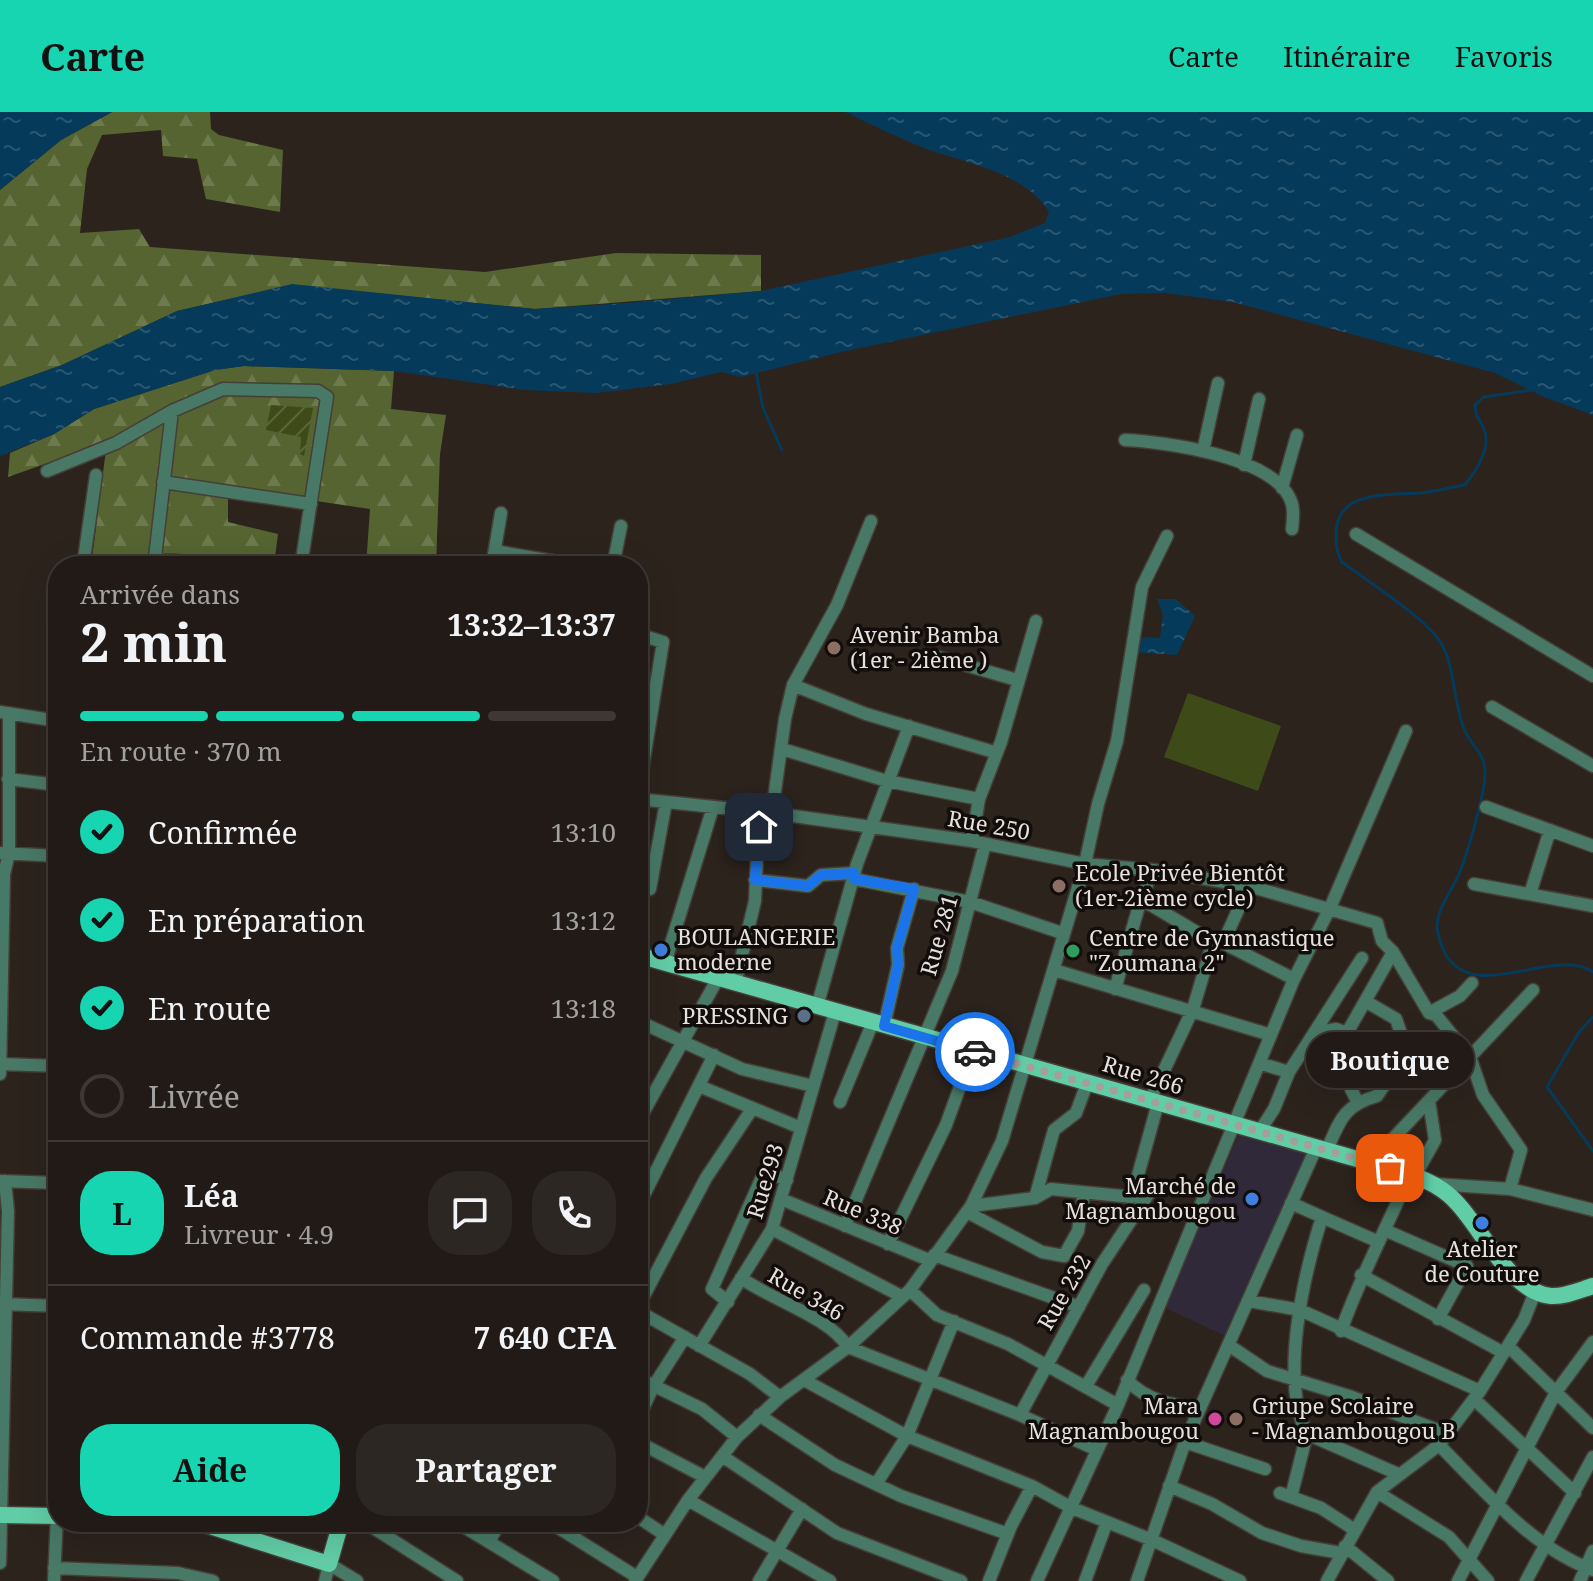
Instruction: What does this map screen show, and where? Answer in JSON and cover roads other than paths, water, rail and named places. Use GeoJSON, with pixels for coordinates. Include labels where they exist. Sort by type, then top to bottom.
{"type":"FeatureCollection","features":[{"type":"Feature","properties":{"kind":"main road","name":"Rue 266"},"geometry":{"type":"LineString","coordinates":[[648,958],[1413,1175],[1435,1184],[1459,1204],[1501,1261],[1535,1292]]}},
{"type":"Feature","properties":{"kind":"main road"},"geometry":{"type":"LineString","coordinates":[[1535,1292],[1551,1296],[1593,1286]]}},
{"type":"Feature","properties":{"kind":"main road"},"geometry":{"type":"LineString","coordinates":[[0,1515],[48,1516]]}},
{"type":"Feature","properties":{"kind":"main road"},"geometry":{"type":"LineString","coordinates":[[228,1532],[329,1564],[338,1532]]}},
{"type":"Feature","properties":{"kind":"street"},"geometry":{"type":"LineString","coordinates":[[1203,451],[1218,383]]}},
{"type":"Feature","properties":{"kind":"street"},"geometry":{"type":"LineString","coordinates":[[47,471],[116,443],[172,411],[223,389],[323,393],[327,397],[303,556]]}},
{"type":"Feature","properties":{"kind":"street"},"geometry":{"type":"LineString","coordinates":[[1244,465],[1259,399]]}},
{"type":"Feature","properties":{"kind":"street"},"geometry":{"type":"LineString","coordinates":[[156,556],[172,411]]}},
{"type":"Feature","properties":{"kind":"street"},"geometry":{"type":"LineString","coordinates":[[1282,488],[1297,435]]}},
{"type":"Feature","properties":{"kind":"street"},"geometry":{"type":"LineString","coordinates":[[1125,440],[1157,440],[1219,452],[1244,465],[1282,488],[1292,506],[1292,529]]}},
{"type":"Feature","properties":{"kind":"street"},"geometry":{"type":"LineString","coordinates":[[84,556],[96,475]]}},
{"type":"Feature","properties":{"kind":"street"},"geometry":{"type":"LineString","coordinates":[[163,482],[311,504]]}},
{"type":"Feature","properties":{"kind":"street"},"geometry":{"type":"LineString","coordinates":[[494,556],[501,513]]}},
{"type":"Feature","properties":{"kind":"street"},"geometry":{"type":"LineString","coordinates":[[735,984],[752,920],[766,812],[782,749],[793,685],[837,605],[871,521]]}},
{"type":"Feature","properties":{"kind":"street"},"geometry":{"type":"LineString","coordinates":[[615,556],[621,526]]}},
{"type":"Feature","properties":{"kind":"street"},"geometry":{"type":"LineString","coordinates":[[1356,534],[1593,676]]}},
{"type":"Feature","properties":{"kind":"street"},"geometry":{"type":"LineString","coordinates":[[564,1532],[636,1579],[688,1500],[737,1437],[780,1397],[848,1347],[906,1293],[969,1209],[1002,1141],[1054,970],[1117,741],[1142,587],[1167,536]]}},
{"type":"Feature","properties":{"kind":"street"},"geometry":{"type":"LineString","coordinates":[[495,551],[524,556]]}},
{"type":"Feature","properties":{"kind":"street","name":"Rue 281"},"geometry":{"type":"LineString","coordinates":[[845,1226],[952,971],[970,902],[978,842],[979,799],[994,752],[1001,742],[1036,621]]}},
{"type":"Feature","properties":{"kind":"street"},"geometry":{"type":"LineString","coordinates":[[648,637],[663,642],[648,736]]}},
{"type":"Feature","properties":{"kind":"street"},"geometry":{"type":"LineString","coordinates":[[938,657],[1017,680]]}},
{"type":"Feature","properties":{"kind":"street"},"geometry":{"type":"LineString","coordinates":[[793,685],[866,714],[994,752]]}},
{"type":"Feature","properties":{"kind":"street"},"geometry":{"type":"LineString","coordinates":[[1492,707],[1593,766]]}},
{"type":"Feature","properties":{"kind":"street"},"geometry":{"type":"LineString","coordinates":[[0,1074],[8,779],[4,713],[48,720]]}},
{"type":"Feature","properties":{"kind":"street"},"geometry":{"type":"LineString","coordinates":[[817,1007],[870,827],[909,726]]}},
{"type":"Feature","properties":{"kind":"street"},"geometry":{"type":"LineString","coordinates":[[1037,1581],[1072,1508],[1095,1449],[1118,1405],[1262,1064],[1294,979],[1330,908],[1406,731]]}},
{"type":"Feature","properties":{"kind":"street"},"geometry":{"type":"LineString","coordinates":[[782,749],[887,781],[979,799]]}},
{"type":"Feature","properties":{"kind":"street"},"geometry":{"type":"LineString","coordinates":[[8,779],[48,784]]}},
{"type":"Feature","properties":{"kind":"street","name":"Rue 250"},"geometry":{"type":"LineString","coordinates":[[648,799],[766,812],[978,842],[1085,864],[1153,870],[1249,886],[1330,908],[1377,923],[1382,941],[1393,952],[1429,1013],[1436,1015],[1470,1057]]}},
{"type":"Feature","properties":{"kind":"street"},"geometry":{"type":"LineString","coordinates":[[650,889],[666,802]]}},
{"type":"Feature","properties":{"kind":"street"},"geometry":{"type":"LineString","coordinates":[[665,963],[713,807]]}},
{"type":"Feature","properties":{"kind":"street"},"geometry":{"type":"LineString","coordinates":[[1486,807],[1593,846]]}},
{"type":"Feature","properties":{"kind":"street"},"geometry":{"type":"LineString","coordinates":[[1530,894],[1550,830]]}},
{"type":"Feature","properties":{"kind":"street"},"geometry":{"type":"LineString","coordinates":[[4,853],[48,855]]}},
{"type":"Feature","properties":{"kind":"street"},"geometry":{"type":"LineString","coordinates":[[1115,989],[1141,899],[1153,870]]}},
{"type":"Feature","properties":{"kind":"street"},"geometry":{"type":"LineString","coordinates":[[755,880],[808,886],[821,875],[854,876],[970,902],[1062,933]]}},
{"type":"Feature","properties":{"kind":"street"},"geometry":{"type":"LineString","coordinates":[[1474,884],[1593,906]]}},
{"type":"Feature","properties":{"kind":"street"},"geometry":{"type":"LineString","coordinates":[[969,1209],[1035,1198],[1051,1189],[1132,1197],[1154,1101],[1218,943],[1249,886]]}},
{"type":"Feature","properties":{"kind":"street"},"geometry":{"type":"LineString","coordinates":[[840,1102],[879,1024],[898,965],[897,948],[914,889]]}},
{"type":"Feature","properties":{"kind":"street"},"geometry":{"type":"LineString","coordinates":[[1141,899],[1218,943],[1294,979]]}},
{"type":"Feature","properties":{"kind":"street"},"geometry":{"type":"LineString","coordinates":[[1347,1033],[1393,952]]}},
{"type":"Feature","properties":{"kind":"street"},"geometry":{"type":"LineString","coordinates":[[1259,1132],[1274,1109],[1289,1072],[1362,958]]}},
{"type":"Feature","properties":{"kind":"street"},"geometry":{"type":"LineString","coordinates":[[1054,970],[1271,1035]]}},
{"type":"Feature","properties":{"kind":"street"},"geometry":{"type":"LineString","coordinates":[[648,1105],[717,980]]}},
{"type":"Feature","properties":{"kind":"street"},"geometry":{"type":"LineString","coordinates":[[1429,1013],[1460,996],[1472,983]]}},
{"type":"Feature","properties":{"kind":"street"},"geometry":{"type":"LineString","coordinates":[[1370,1163],[1533,990]]}},
{"type":"Feature","properties":{"kind":"street"},"geometry":{"type":"LineString","coordinates":[[1365,1001],[1396,1019],[1407,1051]]}},
{"type":"Feature","properties":{"kind":"street","name":"Rue293"},"geometry":{"type":"LineString","coordinates":[[699,1346],[772,1229],[835,1012]]}},
{"type":"Feature","properties":{"kind":"street"},"geometry":{"type":"LineString","coordinates":[[648,1025],[742,1069],[813,1086]]}},
{"type":"Feature","properties":{"kind":"street"},"geometry":{"type":"LineString","coordinates":[[1314,1033],[1336,1029],[1380,1051],[1351,1089],[1357,1101]]}},
{"type":"Feature","properties":{"kind":"street"},"geometry":{"type":"LineString","coordinates":[[888,1244],[946,1125],[973,1051]]}},
{"type":"Feature","properties":{"kind":"street"},"geometry":{"type":"LineString","coordinates":[[1407,1051],[1425,1053],[1455,1072]]}},
{"type":"Feature","properties":{"kind":"street"},"geometry":{"type":"LineString","coordinates":[[1137,1581],[1185,1442],[1291,1203],[1341,1117],[1357,1101],[1377,1096],[1407,1051]]}},
{"type":"Feature","properties":{"kind":"street"},"geometry":{"type":"LineString","coordinates":[[648,1187],[714,1055]]}},
{"type":"Feature","properties":{"kind":"street"},"geometry":{"type":"LineString","coordinates":[[1470,1057],[1483,1095],[1521,1150],[1510,1189]]}},
{"type":"Feature","properties":{"kind":"street"},"geometry":{"type":"LineString","coordinates":[[0,1064],[48,1066]]}},
{"type":"Feature","properties":{"kind":"street"},"geometry":{"type":"LineString","coordinates":[[1262,1064],[1289,1072]]}},
{"type":"Feature","properties":{"kind":"street"},"geometry":{"type":"LineString","coordinates":[[1035,1198],[1054,1130],[1076,1113],[1088,1081]]}},
{"type":"Feature","properties":{"kind":"street"},"geometry":{"type":"LineString","coordinates":[[699,1086],[801,1128]]}},
{"type":"Feature","properties":{"kind":"street"},"geometry":{"type":"LineString","coordinates":[[1341,1331],[1361,1275],[1413,1175],[1435,1140],[1429,1101]]}},
{"type":"Feature","properties":{"kind":"street"},"geometry":{"type":"LineString","coordinates":[[648,1290],[706,1178],[752,1109]]}},
{"type":"Feature","properties":{"kind":"street"},"geometry":{"type":"LineString","coordinates":[[728,1302],[712,1289],[763,1175],[766,1172],[787,1180]]}},
{"type":"Feature","properties":{"kind":"street"},"geometry":{"type":"LineString","coordinates":[[0,1563],[3,1304],[8,1211],[3,1181],[48,1183]]}},
{"type":"Feature","properties":{"kind":"street"},"geometry":{"type":"LineString","coordinates":[[1435,1184],[1510,1189],[1593,1210]]}},
{"type":"Feature","properties":{"kind":"street"},"geometry":{"type":"LineString","coordinates":[[969,1209],[1042,1252],[1064,1256],[1078,1231],[1084,1193]]}},
{"type":"Feature","properties":{"kind":"street","name":"Rue 232"},"geometry":{"type":"LineString","coordinates":[[1020,1415],[1102,1264],[1149,1193],[1132,1197]]}},
{"type":"Feature","properties":{"kind":"street","name":"Rue 338"},"geometry":{"type":"LineString","coordinates":[[781,1199],[888,1244],[1079,1307]]}},
{"type":"Feature","properties":{"kind":"street"},"geometry":{"type":"LineString","coordinates":[[1291,1203],[1322,1217],[1467,1266],[1438,1319]]}},
{"type":"Feature","properties":{"kind":"street"},"geometry":{"type":"LineString","coordinates":[[1322,1217],[1302,1280],[1295,1381],[1301,1423],[1307,1434],[1398,1474]]}},
{"type":"Feature","properties":{"kind":"street"},"geometry":{"type":"LineString","coordinates":[[772,1229],[906,1293],[937,1315],[1045,1365],[1118,1405]]}},
{"type":"Feature","properties":{"kind":"street"},"geometry":{"type":"LineString","coordinates":[[1361,1275],[1438,1319],[1506,1350],[1593,1428]]}},
{"type":"Feature","properties":{"kind":"street","name":"Rue 346"},"geometry":{"type":"LineString","coordinates":[[741,1278],[767,1296],[820,1319],[839,1333],[848,1347]]}},
{"type":"Feature","properties":{"kind":"street"},"geometry":{"type":"LineString","coordinates":[[1086,1386],[1144,1290]]}},
{"type":"Feature","properties":{"kind":"street"},"geometry":{"type":"LineString","coordinates":[[1327,1581],[1377,1492],[1444,1439],[1477,1395],[1524,1320],[1535,1292]]}},
{"type":"Feature","properties":{"kind":"street"},"geometry":{"type":"LineString","coordinates":[[1249,1301],[1300,1310],[1477,1395],[1541,1464],[1575,1493]]}},
{"type":"Feature","properties":{"kind":"street"},"geometry":{"type":"LineString","coordinates":[[3,1304],[48,1306]]}},
{"type":"Feature","properties":{"kind":"street"},"geometry":{"type":"LineString","coordinates":[[648,1315],[750,1374],[780,1397]]}},
{"type":"Feature","properties":{"kind":"street"},"geometry":{"type":"LineString","coordinates":[[876,1484],[907,1436],[954,1321]]}},
{"type":"Feature","properties":{"kind":"street"},"geometry":{"type":"LineString","coordinates":[[648,1398],[685,1337]]}},
{"type":"Feature","properties":{"kind":"street"},"geometry":{"type":"LineString","coordinates":[[1458,1581],[1556,1392],[1592,1345]]}},
{"type":"Feature","properties":{"kind":"street"},"geometry":{"type":"LineString","coordinates":[[1230,1346],[1267,1371],[1352,1397],[1444,1439],[1498,1504],[1545,1543],[1589,1569]]}},
{"type":"Feature","properties":{"kind":"street"},"geometry":{"type":"LineString","coordinates":[[848,1347],[1020,1415],[1095,1449]]}},
{"type":"Feature","properties":{"kind":"street"},"geometry":{"type":"LineString","coordinates":[[804,1380],[907,1436],[1032,1486],[1072,1508],[1152,1540],[1240,1581]]}},
{"type":"Feature","properties":{"kind":"street"},"geometry":{"type":"LineString","coordinates":[[1127,1380],[1140,1394],[1162,1402],[1199,1408]]}},
{"type":"Feature","properties":{"kind":"street"},"geometry":{"type":"LineString","coordinates":[[648,1384],[702,1409],[737,1437]]}},
{"type":"Feature","properties":{"kind":"street"},"geometry":{"type":"LineString","coordinates":[[759,1415],[835,1465],[876,1484],[1008,1534]]}},
{"type":"Feature","properties":{"kind":"street"},"geometry":{"type":"LineString","coordinates":[[1307,1434],[1286,1495],[1321,1508],[1355,1530]]}},
{"type":"Feature","properties":{"kind":"street"},"geometry":{"type":"LineString","coordinates":[[1185,1442],[1265,1469]]}},
{"type":"Feature","properties":{"kind":"street"},"geometry":{"type":"LineString","coordinates":[[648,1447],[705,1477]]}},
{"type":"Feature","properties":{"kind":"street"},"geometry":{"type":"LineString","coordinates":[[722,1456],[837,1533],[961,1581]]}},
{"type":"Feature","properties":{"kind":"street"},"geometry":{"type":"LineString","coordinates":[[1526,1581],[1593,1457]]}},
{"type":"Feature","properties":{"kind":"street"},"geometry":{"type":"LineString","coordinates":[[989,1581],[1032,1486]]}},
{"type":"Feature","properties":{"kind":"street"},"geometry":{"type":"LineString","coordinates":[[1169,1486],[1212,1504],[1262,1533],[1301,1546],[1343,1550],[1388,1581]]}},
{"type":"Feature","properties":{"kind":"street"},"geometry":{"type":"LineString","coordinates":[[1377,1492],[1449,1537],[1488,1581]]}},
{"type":"Feature","properties":{"kind":"street"},"geometry":{"type":"LineString","coordinates":[[688,1500],[830,1581]]}},
{"type":"Feature","properties":{"kind":"street"},"geometry":{"type":"LineString","coordinates":[[759,1581],[774,1551],[802,1509]]}},
{"type":"Feature","properties":{"kind":"street"},"geometry":{"type":"LineString","coordinates":[[1085,1581],[1107,1522]]}},
{"type":"Feature","properties":{"kind":"street"},"geometry":{"type":"LineString","coordinates":[[648,1524],[665,1535]]}},
{"type":"Feature","properties":{"kind":"street"},"geometry":{"type":"LineString","coordinates":[[56,1532],[54,1575],[178,1573],[213,1581]]}},
{"type":"Feature","properties":{"kind":"street"},"geometry":{"type":"LineString","coordinates":[[380,1532],[457,1581]]}},
{"type":"Feature","properties":{"kind":"street"},"geometry":{"type":"LineString","coordinates":[[472,1532],[553,1581]]}},
{"type":"Feature","properties":{"kind":"street"},"geometry":{"type":"LineString","coordinates":[[489,1542],[494,1532]]}},
{"type":"Feature","properties":{"kind":"street"},"geometry":{"type":"LineString","coordinates":[[1580,1581],[1589,1569],[1593,1551]]}},
{"type":"Feature","properties":{"kind":"street"},"geometry":{"type":"LineString","coordinates":[[325,1581],[329,1564],[357,1581]]}},
{"type":"Feature","properties":{"kind":"water"},"geometry":{"type":"Polygon","coordinates":[[[0,112],[112,112],[61,140],[0,190],[0,112]]]}},
{"type":"Feature","properties":{"kind":"water"},"geometry":{"type":"Polygon","coordinates":[[[845,112],[1593,112],[1593,415],[1544,397],[1495,373],[1233,302],[1165,293],[1121,294],[841,352],[741,377],[721,372],[671,384],[596,393],[525,390],[394,371],[244,366],[215,370],[94,409],[54,434],[0,456],[0,387],[62,365],[177,311],[292,284],[535,309],[613,304],[761,291],[1010,237],[1045,223],[1049,212],[1038,198],[1010,178],[924,148],[845,112]]]}},
{"type":"Feature","properties":{"kind":"water"},"geometry":{"type":"Polygon","coordinates":[[[1157,599],[1176,599],[1195,616],[1177,655],[1133,652],[1139,637],[1160,638],[1163,615],[1157,599]]]}},
{"type":"Feature","properties":{"kind":"waterway"},"geometry":{"type":"LineString","coordinates":[[756,372],[763,408],[782,450]]}},
{"type":"Feature","properties":{"kind":"waterway"},"geometry":{"type":"LineString","coordinates":[[1531,390],[1484,397],[1475,405],[1486,444],[1478,466],[1465,485],[1358,501],[1347,507],[1339,518],[1336,545],[1342,562],[1410,612],[1441,643],[1449,664],[1461,721],[1485,767],[1471,839],[1459,874],[1438,917],[1438,932],[1446,955],[1462,970],[1479,975],[1559,965],[1577,966],[1593,972]]}},
{"type":"Feature","properties":{"kind":"waterway"},"geometry":{"type":"LineString","coordinates":[[1593,1017],[1579,1032],[1547,1087],[1593,1151]]}},
{"type":"Feature","properties":{"kind":"place","name":"Avenir Bamba (1er - 2ième )"},"geometry":{"type":"Point","coordinates":[834,648]}},
{"type":"Feature","properties":{"kind":"place","name":"Ecole Privée Bientôt (1er-2ième cycle)"},"geometry":{"type":"Point","coordinates":[1059,886]}},
{"type":"Feature","properties":{"kind":"place","name":"BOULANGERIE moderne"},"geometry":{"type":"Point","coordinates":[661,950]}},
{"type":"Feature","properties":{"kind":"place","name":"Centre de Gymnastique \"Zoumana 2\""},"geometry":{"type":"Point","coordinates":[1073,951]}},
{"type":"Feature","properties":{"kind":"place","name":"PRESSING"},"geometry":{"type":"Point","coordinates":[804,1016]}},
{"type":"Feature","properties":{"kind":"place","name":"Boutique"},"geometry":{"type":"Point","coordinates":[1390,1168]}},
{"type":"Feature","properties":{"kind":"place","name":"Marché de Magnambougou"},"geometry":{"type":"Point","coordinates":[1252,1199]}},
{"type":"Feature","properties":{"kind":"place","name":"Atelier de Couture"},"geometry":{"type":"Point","coordinates":[1482,1223]}},
{"type":"Feature","properties":{"kind":"place","name":"Mara Magnambougou"},"geometry":{"type":"Point","coordinates":[1215,1419]}},
{"type":"Feature","properties":{"kind":"place","name":"Griupe Scolaire - Magnambougou B"},"geometry":{"type":"Point","coordinates":[1236,1419]}}]}
